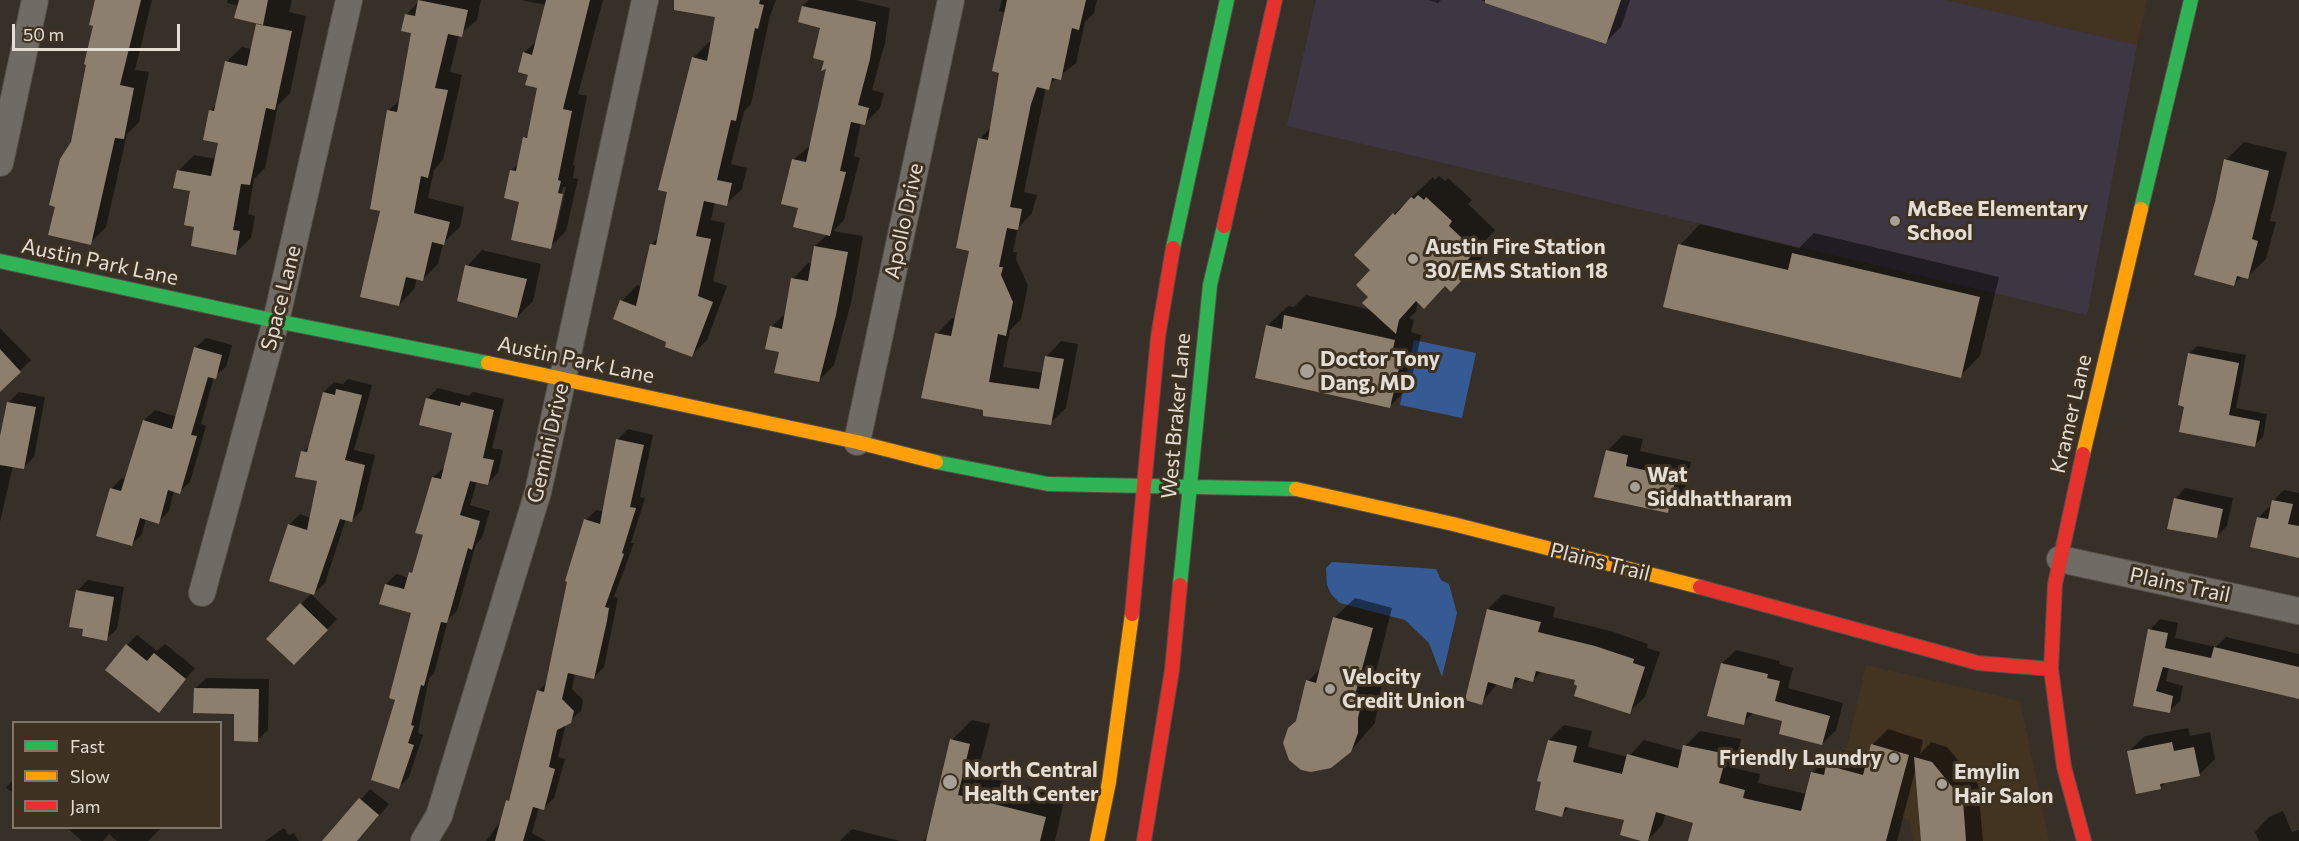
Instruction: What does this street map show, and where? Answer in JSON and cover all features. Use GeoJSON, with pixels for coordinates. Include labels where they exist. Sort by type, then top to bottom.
{"type":"FeatureCollection","features":[{"type":"Feature","properties":{"kind":"street"},"geometry":{"type":"LineString","coordinates":[[0,163],[35,0]]}},
{"type":"Feature","properties":{"kind":"street","name":"Space Lane"},"geometry":{"type":"LineString","coordinates":[[202,593],[276,321],[349,0]]}},
{"type":"Feature","properties":{"kind":"street","name":"Gemini Drive"},"geometry":{"type":"LineString","coordinates":[[424,841],[439,816],[531,515],[564,378],[645,0]]}},
{"type":"Feature","properties":{"kind":"street","name":"Apollo Drive"},"geometry":{"type":"LineString","coordinates":[[857,442],[951,0]]}},
{"type":"Feature","properties":{"kind":"street","name":"West Braker Lane"},"geometry":{"type":"LineString","coordinates":[[1097,841],[1121,703],[1145,486],[1158,337],[1168,266],[1200,146],[1227,0]]}},
{"type":"Feature","properties":{"kind":"street","name":"West Braker Lane"},"geometry":{"type":"LineString","coordinates":[[1144,841],[1172,670],[1210,285],[1234,154],[1275,0]]}},
{"type":"Feature","properties":{"kind":"street","name":"Kramer Lane"},"geometry":{"type":"LineString","coordinates":[[2084,841],[2064,767],[2051,669],[2052,628],[2060,559],[2191,0]]}},
{"type":"Feature","properties":{"kind":"street","name":"Austin Park Lane"},"geometry":{"type":"LineString","coordinates":[[0,261],[276,321],[564,378],[857,442],[970,470],[1048,484],[1145,486]]}},
{"type":"Feature","properties":{"kind":"street","name":"Plains Trail"},"geometry":{"type":"LineString","coordinates":[[1145,486],[1302,489],[1453,524],[1806,615],[1978,663],[2051,669]]}},
{"type":"Feature","properties":{"kind":"street","name":"Plains Trail"},"geometry":{"type":"LineString","coordinates":[[2060,559],[2299,610]]}},
{"type":"Feature","properties":{"kind":"shaded area","name":"McBee Elementary School"},"geometry":{"type":"Polygon","coordinates":[[[1316,0],[1947,0],[2137,45],[2087,315],[1287,126],[1316,0]]]}},
{"type":"Feature","properties":{"kind":"shaded area"},"geometry":{"type":"Polygon","coordinates":[[[1947,0],[2147,0],[2137,45],[1947,0]]]}},
{"type":"Feature","properties":{"kind":"shaded area"},"geometry":{"type":"Polygon","coordinates":[[[1866,665],[2020,701],[2049,841],[1913,841],[1910,820],[1835,799],[1866,665]]]}},
{"type":"Feature","properties":{"kind":"water"},"geometry":{"type":"Polygon","coordinates":[[[1414,340],[1476,353],[1462,418],[1400,405],[1414,340]]]}},
{"type":"Feature","properties":{"kind":"water"},"geometry":{"type":"Polygon","coordinates":[[[1332,562],[1436,569],[1441,580],[1449,584],[1457,613],[1442,677],[1429,643],[1405,620],[1340,603],[1331,594],[1327,585],[1326,568],[1332,562]]]}},
{"type":"Feature","properties":{"kind":"building"},"geometry":{"type":"Polygon","coordinates":[[[95,0],[141,0],[120,85],[134,88],[124,139],[115,138],[91,245],[48,235],[55,207],[49,205],[60,159],[71,142],[93,26],[89,25],[95,0]]]}},
{"type":"Feature","properties":{"kind":"building"},"geometry":{"type":"Polygon","coordinates":[[[239,0],[268,0],[263,25],[234,18],[239,0]]]}},
{"type":"Feature","properties":{"kind":"building"},"geometry":{"type":"Polygon","coordinates":[[[418,0],[468,10],[462,37],[448,34],[435,88],[448,90],[428,178],[421,176],[414,213],[450,222],[444,245],[432,242],[423,281],[406,277],[399,306],[360,297],[380,211],[370,209],[387,110],[397,112],[411,33],[401,31],[405,14],[415,16],[418,0]]]}},
{"type":"Feature","properties":{"kind":"building"},"geometry":{"type":"Polygon","coordinates":[[[546,0],[590,0],[563,109],[572,111],[558,180],[561,181],[558,193],[563,194],[551,249],[511,240],[519,202],[504,198],[510,170],[516,171],[523,137],[527,138],[537,88],[525,85],[528,75],[518,72],[523,52],[532,55],[546,0]]]}},
{"type":"Feature","properties":{"kind":"building"},"geometry":{"type":"Polygon","coordinates":[[[674,0],[760,0],[759,4],[764,5],[758,29],[755,28],[736,121],[731,120],[717,180],[732,183],[727,206],[704,201],[696,236],[711,239],[698,296],[713,302],[692,357],[665,347],[666,342],[613,319],[620,300],[636,306],[650,244],[656,245],[667,192],[658,190],[692,57],[707,61],[715,17],[674,10],[674,0]]]}},
{"type":"Feature","properties":{"kind":"building"},"geometry":{"type":"Polygon","coordinates":[[[1007,0],[1086,0],[1079,30],[1072,28],[1061,80],[1052,78],[1049,90],[1037,87],[1031,104],[1010,207],[1022,209],[1018,230],[1007,228],[999,267],[1003,267],[1001,275],[1013,302],[1006,336],[998,334],[989,382],[1039,389],[1045,356],[1064,359],[1051,425],[983,416],[983,410],[921,398],[935,333],[951,336],[969,251],[956,248],[978,138],[988,140],[999,73],[992,71],[1007,0]]]}},
{"type":"Feature","properties":{"kind":"building"},"geometry":{"type":"Polygon","coordinates":[[[1485,0],[1621,0],[1606,44],[1485,3],[1485,0]]]}},
{"type":"Feature","properties":{"kind":"building"},"geometry":{"type":"Polygon","coordinates":[[[802,6],[876,22],[870,59],[858,105],[869,108],[865,125],[851,122],[840,171],[846,172],[830,236],[793,227],[798,208],[781,204],[792,159],[806,162],[826,69],[821,71],[824,61],[813,58],[820,28],[798,22],[802,6]]]}},
{"type":"Feature","properties":{"kind":"building"},"geometry":{"type":"Polygon","coordinates":[[[256,24],[292,31],[275,110],[266,108],[250,185],[241,184],[233,230],[240,231],[236,255],[191,246],[194,227],[184,225],[190,191],[173,188],[177,170],[211,176],[218,143],[203,140],[209,110],[214,111],[225,61],[247,66],[256,24]]]}},
{"type":"Feature","properties":{"kind":"building"},"geometry":{"type":"Polygon","coordinates":[[[2224,159],[2269,171],[2252,239],[2258,241],[2248,279],[2237,276],[2234,286],[2194,275],[2215,202],[2224,159]]]}},
{"type":"Feature","properties":{"kind":"building","name":"Austin Fire Station 30/EMS Station 18"},"geometry":{"type":"Polygon","coordinates":[[[1418,195],[1424,200],[1426,197],[1452,221],[1449,226],[1476,251],[1465,263],[1472,269],[1451,292],[1445,286],[1424,309],[1416,301],[1399,320],[1396,334],[1362,303],[1368,297],[1356,285],[1370,270],[1354,255],[1393,213],[1395,215],[1411,197],[1414,199],[1418,195]]]}},
{"type":"Feature","properties":{"kind":"building"},"geometry":{"type":"Polygon","coordinates":[[[1678,244],[1788,270],[1792,253],[1980,297],[1961,378],[1663,307],[1678,244]]]}},
{"type":"Feature","properties":{"kind":"building"},"geometry":{"type":"Polygon","coordinates":[[[814,246],[848,252],[836,315],[819,382],[774,373],[779,352],[765,349],[770,326],[782,329],[791,278],[808,281],[814,246]]]}},
{"type":"Feature","properties":{"kind":"building"},"geometry":{"type":"Polygon","coordinates":[[[465,265],[527,279],[517,318],[457,301],[465,265]]]}},
{"type":"Feature","properties":{"kind":"building"},"geometry":{"type":"Polygon","coordinates":[[[1284,315],[1395,340],[1392,353],[1402,355],[1390,408],[1255,378],[1266,325],[1282,329],[1284,315]]]}},
{"type":"Feature","properties":{"kind":"building"},"geometry":{"type":"Polygon","coordinates":[[[194,347],[222,355],[216,379],[208,377],[191,435],[197,436],[180,494],[168,490],[159,524],[140,518],[132,546],[96,536],[110,488],[121,491],[143,420],[172,429],[194,347]]]}},
{"type":"Feature","properties":{"kind":"building"},"geometry":{"type":"Polygon","coordinates":[[[0,349],[21,372],[0,392],[0,349]]]}},
{"type":"Feature","properties":{"kind":"building"},"geometry":{"type":"Polygon","coordinates":[[[2188,353],[2239,363],[2229,415],[2260,421],[2255,447],[2179,432],[2184,407],[2178,405],[2188,353]]]}},
{"type":"Feature","properties":{"kind":"building"},"geometry":{"type":"Polygon","coordinates":[[[336,389],[362,395],[345,460],[365,465],[352,522],[340,519],[314,595],[269,581],[288,524],[307,530],[317,481],[295,477],[301,451],[307,452],[323,392],[335,395],[336,389]]]}},
{"type":"Feature","properties":{"kind":"building"},"geometry":{"type":"Polygon","coordinates":[[[426,398],[460,406],[461,402],[494,410],[483,458],[494,460],[488,485],[470,481],[460,515],[480,521],[472,550],[468,548],[447,623],[441,622],[424,686],[421,685],[411,725],[414,726],[408,743],[414,745],[399,789],[371,780],[395,700],[389,698],[411,613],[379,604],[385,584],[404,589],[409,572],[412,573],[423,535],[415,533],[432,477],[441,479],[452,433],[419,425],[426,398]]]}},
{"type":"Feature","properties":{"kind":"building"},"geometry":{"type":"Polygon","coordinates":[[[7,402],[36,407],[24,469],[0,465],[0,436],[7,402]]]}},
{"type":"Feature","properties":{"kind":"building"},"geometry":{"type":"Polygon","coordinates":[[[616,439],[644,445],[630,507],[636,508],[622,553],[624,554],[605,607],[609,608],[594,679],[568,673],[562,699],[574,711],[571,723],[557,730],[549,767],[555,769],[544,810],[533,807],[523,841],[495,841],[506,800],[509,801],[537,690],[544,692],[567,582],[565,581],[584,519],[600,524],[616,439]]]}},
{"type":"Feature","properties":{"kind":"building","name":"Wat Siddhattharam"},"geometry":{"type":"Polygon","coordinates":[[[1606,450],[1628,455],[1626,466],[1676,477],[1668,513],[1594,497],[1606,450]]]}},
{"type":"Feature","properties":{"kind":"building"},"geometry":{"type":"Polygon","coordinates":[[[2174,498],[2223,509],[2217,538],[2167,529],[2174,498]]]}},
{"type":"Feature","properties":{"kind":"building"},"geometry":{"type":"Polygon","coordinates":[[[2272,500],[2293,504],[2288,524],[2299,526],[2299,558],[2250,547],[2257,517],[2268,519],[2272,500]]]}},
{"type":"Feature","properties":{"kind":"building"},"geometry":{"type":"Polygon","coordinates":[[[76,590],[114,597],[107,641],[82,636],[83,629],[69,627],[76,590]]]}},
{"type":"Feature","properties":{"kind":"building"},"geometry":{"type":"Polygon","coordinates":[[[300,603],[328,630],[294,665],[266,639],[300,603]]]}},
{"type":"Feature","properties":{"kind":"building"},"geometry":{"type":"Polygon","coordinates":[[[1487,609],[1541,622],[1538,632],[1595,646],[1634,659],[1633,663],[1645,667],[1630,714],[1574,696],[1577,686],[1574,684],[1575,680],[1536,671],[1533,682],[1515,677],[1512,689],[1488,682],[1482,705],[1465,700],[1487,609]]]}},
{"type":"Feature","properties":{"kind":"building","name":"Velocity Credit Union"},"geometry":{"type":"Polygon","coordinates":[[[1333,617],[1373,628],[1355,695],[1363,697],[1358,718],[1358,733],[1351,752],[1331,768],[1311,772],[1301,770],[1289,760],[1283,743],[1288,728],[1296,721],[1306,680],[1316,683],[1333,617]]]}},
{"type":"Feature","properties":{"kind":"building"},"geometry":{"type":"Polygon","coordinates":[[[2148,629],[2168,633],[2165,648],[2211,658],[2214,647],[2299,667],[2299,699],[2163,667],[2156,691],[2173,696],[2170,713],[2133,706],[2148,629]]]}},
{"type":"Feature","properties":{"kind":"building"},"geometry":{"type":"Polygon","coordinates":[[[126,644],[147,661],[154,653],[186,679],[159,713],[105,670],[126,644]]]}},
{"type":"Feature","properties":{"kind":"building"},"geometry":{"type":"Polygon","coordinates":[[[1721,663],[1768,674],[1767,678],[1780,681],[1775,701],[1830,716],[1822,745],[1779,734],[1782,721],[1747,712],[1744,725],[1707,716],[1721,663]]]}},
{"type":"Feature","properties":{"kind":"building"},"geometry":{"type":"Polygon","coordinates":[[[194,688],[259,689],[258,742],[234,741],[234,714],[193,713],[194,688]]]}},
{"type":"Feature","properties":{"kind":"building","name":"North Central Health Center"},"geometry":{"type":"Polygon","coordinates":[[[950,739],[970,744],[958,795],[1046,817],[1040,841],[926,841],[950,739]]]}},
{"type":"Feature","properties":{"kind":"building"},"geometry":{"type":"Polygon","coordinates":[[[1548,740],[1577,746],[1573,762],[1622,774],[1627,754],[1678,768],[1683,745],[1727,754],[1719,783],[1745,790],[1743,798],[1801,811],[1811,772],[1824,775],[1826,765],[1863,775],[1871,744],[1909,755],[1886,841],[1688,841],[1693,823],[1656,812],[1648,841],[1641,841],[1620,835],[1624,820],[1565,807],[1562,817],[1535,810],[1541,782],[1537,781],[1548,740]]]}},
{"type":"Feature","properties":{"kind":"building"},"geometry":{"type":"Polygon","coordinates":[[[2172,742],[2174,751],[2194,747],[2200,776],[2160,784],[2161,789],[2136,794],[2127,751],[2172,742]]]}},
{"type":"Feature","properties":{"kind":"building"},"geometry":{"type":"Polygon","coordinates":[[[1914,757],[1932,762],[1963,800],[1966,841],[1921,841],[1914,757]]]}},
{"type":"Feature","properties":{"kind":"building"},"geometry":{"type":"Polygon","coordinates":[[[359,798],[379,815],[357,841],[322,841],[359,798]]]}},
{"type":"Feature","properties":{"kind":"traffic: fast"},"geometry":{"type":"LineString","coordinates":[[1173,248],[1227,0]]}},
{"type":"Feature","properties":{"kind":"traffic: fast"},"geometry":{"type":"LineString","coordinates":[[2141,209],[2191,0]]}},
{"type":"Feature","properties":{"kind":"traffic: fast"},"geometry":{"type":"LineString","coordinates":[[1180,585],[1210,285],[1224,226]]}},
{"type":"Feature","properties":{"kind":"traffic: fast"},"geometry":{"type":"LineString","coordinates":[[0,261],[276,321],[488,363]]}},
{"type":"Feature","properties":{"kind":"traffic: fast"},"geometry":{"type":"LineString","coordinates":[[936,462],[1048,484],[1296,489]]}},
{"type":"Feature","properties":{"kind":"traffic: slow"},"geometry":{"type":"LineString","coordinates":[[2083,454],[2141,209]]}},
{"type":"Feature","properties":{"kind":"traffic: slow"},"geometry":{"type":"LineString","coordinates":[[488,363],[857,442],[936,462]]}},
{"type":"Feature","properties":{"kind":"traffic: slow"},"geometry":{"type":"LineString","coordinates":[[1296,489],[1453,524],[1700,587]]}},
{"type":"Feature","properties":{"kind":"traffic: slow"},"geometry":{"type":"LineString","coordinates":[[1097,841],[1109,782],[1132,614]]}},
{"type":"Feature","properties":{"kind":"traffic: jam"},"geometry":{"type":"LineString","coordinates":[[1224,226],[1275,0]]}},
{"type":"Feature","properties":{"kind":"traffic: jam"},"geometry":{"type":"LineString","coordinates":[[1132,614],[1158,337],[1173,248]]}},
{"type":"Feature","properties":{"kind":"traffic: jam"},"geometry":{"type":"LineString","coordinates":[[2083,454],[2055,584],[2051,669],[2064,767],[2084,841]]}},
{"type":"Feature","properties":{"kind":"traffic: jam"},"geometry":{"type":"LineString","coordinates":[[1144,841],[1172,670],[1180,585]]}},
{"type":"Feature","properties":{"kind":"traffic: jam"},"geometry":{"type":"LineString","coordinates":[[1700,587],[1978,663],[2051,669]]}},
{"type":"Feature","properties":{"kind":"place","name":"McBee Elementary School"},"geometry":{"type":"Point","coordinates":[1895,221]}},
{"type":"Feature","properties":{"kind":"place","name":"Austin Fire Station 30/EMS Station 18"},"geometry":{"type":"Point","coordinates":[1413,259]}},
{"type":"Feature","properties":{"kind":"place","name":"Doctor Tony Dang, MD"},"geometry":{"type":"Point","coordinates":[1307,371]}},
{"type":"Feature","properties":{"kind":"place","name":"Wat Siddhattharam"},"geometry":{"type":"Point","coordinates":[1635,487]}},
{"type":"Feature","properties":{"kind":"place","name":"Velocity Credit Union"},"geometry":{"type":"Point","coordinates":[1330,689]}},
{"type":"Feature","properties":{"kind":"place","name":"Friendly Laundry"},"geometry":{"type":"Point","coordinates":[1894,758]}},
{"type":"Feature","properties":{"kind":"place","name":"North Central Health Center"},"geometry":{"type":"Point","coordinates":[950,782]}},
{"type":"Feature","properties":{"kind":"place","name":"Emylin Hair Salon"},"geometry":{"type":"Point","coordinates":[1942,784]}}]}
